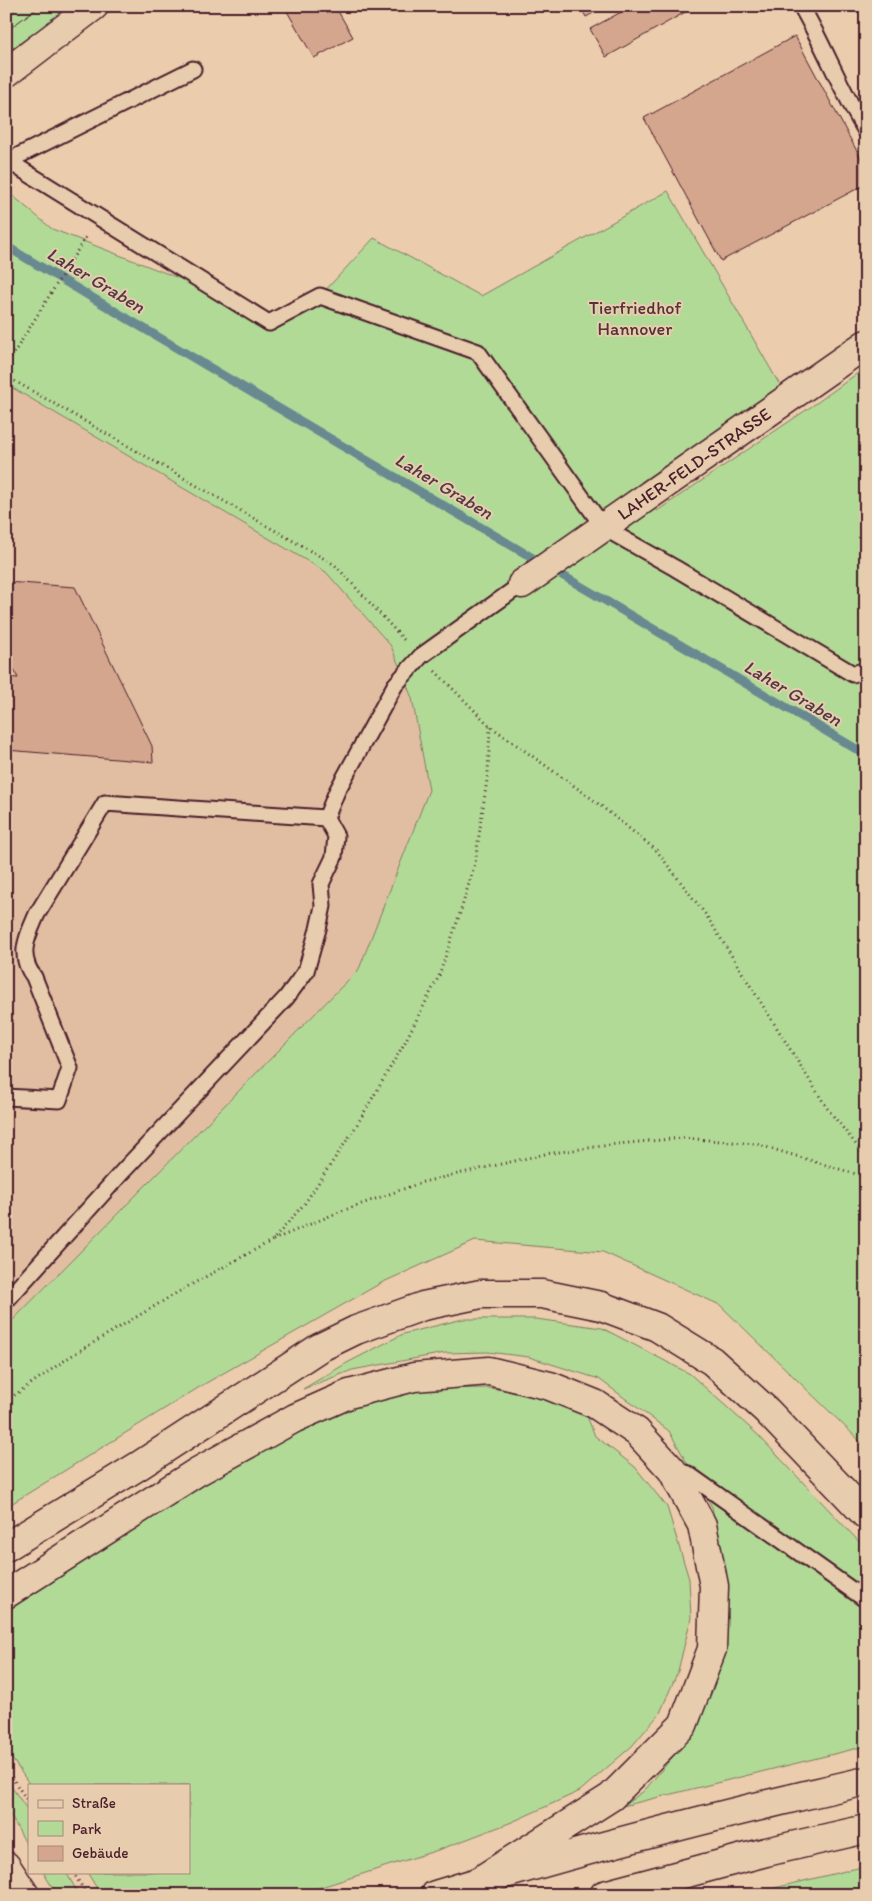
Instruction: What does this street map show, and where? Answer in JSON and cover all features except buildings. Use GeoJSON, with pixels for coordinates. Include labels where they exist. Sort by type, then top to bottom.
{"type":"FeatureCollection","features":[{"type":"Feature","properties":{"kind":"main road"},"geometry":{"type":"LineString","coordinates":[[6,73],[94,6]]}},
{"type":"Feature","properties":{"kind":"main road","name":"LAHER-FELD-STRASSE"},"geometry":{"type":"LineString","coordinates":[[522,584],[866,344]]}},
{"type":"Feature","properties":{"kind":"main road"},"geometry":{"type":"LineString","coordinates":[[6,1547],[140,1464],[319,1348],[356,1330],[423,1306],[481,1294],[542,1294],[602,1306],[656,1327],[712,1361],[768,1410],[866,1515]]}},
{"type":"Feature","properties":{"kind":"main road"},"geometry":{"type":"LineString","coordinates":[[6,1594],[197,1472],[295,1418],[349,1394],[414,1377],[488,1372],[550,1386],[595,1404],[637,1432],[672,1470],[702,1524],[714,1586],[712,1649],[683,1725],[612,1797],[479,1881]]}},
{"type":"Feature","properties":{"kind":"main road"},"geometry":{"type":"LineString","coordinates":[[435,1895],[599,1847],[737,1811],[866,1781]]}},
{"type":"Feature","properties":{"kind":"main road"},"geometry":{"type":"LineString","coordinates":[[604,1895],[766,1852],[866,1829]]}},
{"type":"Feature","properties":{"kind":"main road"},"geometry":{"type":"LineString","coordinates":[[6,1866],[25,1895]]}},
{"type":"Feature","properties":{"kind":"lane"},"geometry":{"type":"LineString","coordinates":[[801,6],[812,24],[850,105],[866,130]]}},
{"type":"Feature","properties":{"kind":"lane"},"geometry":{"type":"LineString","coordinates":[[193,69],[8,161],[269,323],[320,296],[478,352],[604,528],[675,568],[852,674],[866,670]]}},
{"type":"Feature","properties":{"kind":"lane"},"geometry":{"type":"LineString","coordinates":[[326,818],[337,791],[395,686],[421,656],[522,584]]}},
{"type":"Feature","properties":{"kind":"lane"},"geometry":{"type":"LineString","coordinates":[[6,1097],[59,1100],[70,1068],[34,977],[27,969],[24,952],[37,914],[105,803],[326,818]]}},
{"type":"Feature","properties":{"kind":"lane"},"geometry":{"type":"LineString","coordinates":[[6,1301],[85,1213],[286,998],[306,971],[323,906],[321,884],[334,857],[336,836],[326,818]]}},
{"type":"Feature","properties":{"kind":"lane"},"geometry":{"type":"LineString","coordinates":[[672,1470],[688,1474],[866,1600]]}},
{"type":"Feature","properties":{"kind":"path"},"geometry":{"type":"LineString","coordinates":[[6,366],[98,217]]}},
{"type":"Feature","properties":{"kind":"path"},"geometry":{"type":"LineString","coordinates":[[6,376],[335,565],[421,656]]}},
{"type":"Feature","properties":{"kind":"path"},"geometry":{"type":"LineString","coordinates":[[432,667],[490,726],[591,798],[656,850],[706,915],[828,1108],[866,1157]]}},
{"type":"Feature","properties":{"kind":"path"},"geometry":{"type":"LineString","coordinates":[[273,1240],[305,1203],[355,1128],[404,1044],[439,976],[462,910],[474,863],[488,773],[490,726]]}},
{"type":"Feature","properties":{"kind":"path"},"geometry":{"type":"LineString","coordinates":[[6,1401],[71,1356],[185,1288],[273,1240],[339,1212],[422,1182],[545,1154],[617,1144],[683,1138],[756,1144],[866,1177]]}},
{"type":"Feature","properties":{"kind":"path"},"geometry":{"type":"LineString","coordinates":[[6,1769],[28,1802]]}},
{"type":"Feature","properties":{"kind":"path"},"geometry":{"type":"LineString","coordinates":[[74,1874],[87,1895]]}},
{"type":"Feature","properties":{"kind":"shaded area"},"geometry":{"type":"Polygon","coordinates":[[[6,384],[326,572],[391,646],[412,698],[429,790],[359,969],[6,1327],[6,384]]]}},
{"type":"Feature","properties":{"kind":"green space"},"geometry":{"type":"Polygon","coordinates":[[[6,6],[72,6],[6,53],[6,6]]]}},
{"type":"Feature","properties":{"kind":"green space","name":"Tierfriedhof Hannover"},"geometry":{"type":"Polygon","coordinates":[[[6,190],[52,229],[225,296],[269,323],[320,296],[374,238],[481,296],[668,191],[781,387],[641,482],[657,511],[818,402],[866,367],[866,1447],[720,1305],[603,1252],[475,1241],[381,1283],[206,1383],[6,1507],[6,1327],[359,969],[429,790],[412,698],[391,646],[326,572],[6,384],[6,190]]]}},
{"type":"Feature","properties":{"kind":"green space"},"geometry":{"type":"Polygon","coordinates":[[[463,1319],[536,1319],[602,1328],[690,1374],[758,1435],[866,1549],[866,1746],[623,1806],[644,1791],[691,1735],[715,1677],[728,1617],[724,1565],[712,1507],[669,1431],[599,1379],[529,1357],[488,1352],[445,1353],[352,1370],[303,1389],[347,1363],[403,1334],[463,1319]]]}},
{"type":"Feature","properties":{"kind":"green space"},"geometry":{"type":"Polygon","coordinates":[[[489,1388],[544,1396],[586,1414],[595,1436],[635,1467],[667,1507],[689,1579],[691,1618],[678,1671],[660,1713],[632,1746],[580,1791],[512,1822],[441,1849],[296,1895],[101,1895],[88,1874],[190,1874],[190,1784],[29,1784],[6,1750],[6,1612],[236,1464],[326,1418],[373,1401],[425,1389],[489,1388]]]}},
{"type":"Feature","properties":{"kind":"green space"},"geometry":{"type":"Polygon","coordinates":[[[6,1779],[28,1811],[28,1847],[6,1807],[6,1779]]]}},
{"type":"Feature","properties":{"kind":"green space"},"geometry":{"type":"Polygon","coordinates":[[[866,1866],[866,1895],[746,1895],[758,1892],[866,1866]]]}},
{"type":"Feature","properties":{"kind":"green space"},"geometry":{"type":"Polygon","coordinates":[[[44,1874],[67,1874],[79,1895],[57,1895],[44,1874]]]}},
{"type":"Feature","properties":{"kind":"waterway","name":"Laher Graben"},"geometry":{"type":"LineString","coordinates":[[6,246],[866,755]]}},
{"type":"Feature","properties":{"kind":"tram line"},"geometry":{"type":"LineString","coordinates":[[6,16],[19,6]]}},
{"type":"Feature","properties":{"kind":"tram line"},"geometry":{"type":"LineString","coordinates":[[6,31],[40,6]]}}]}
